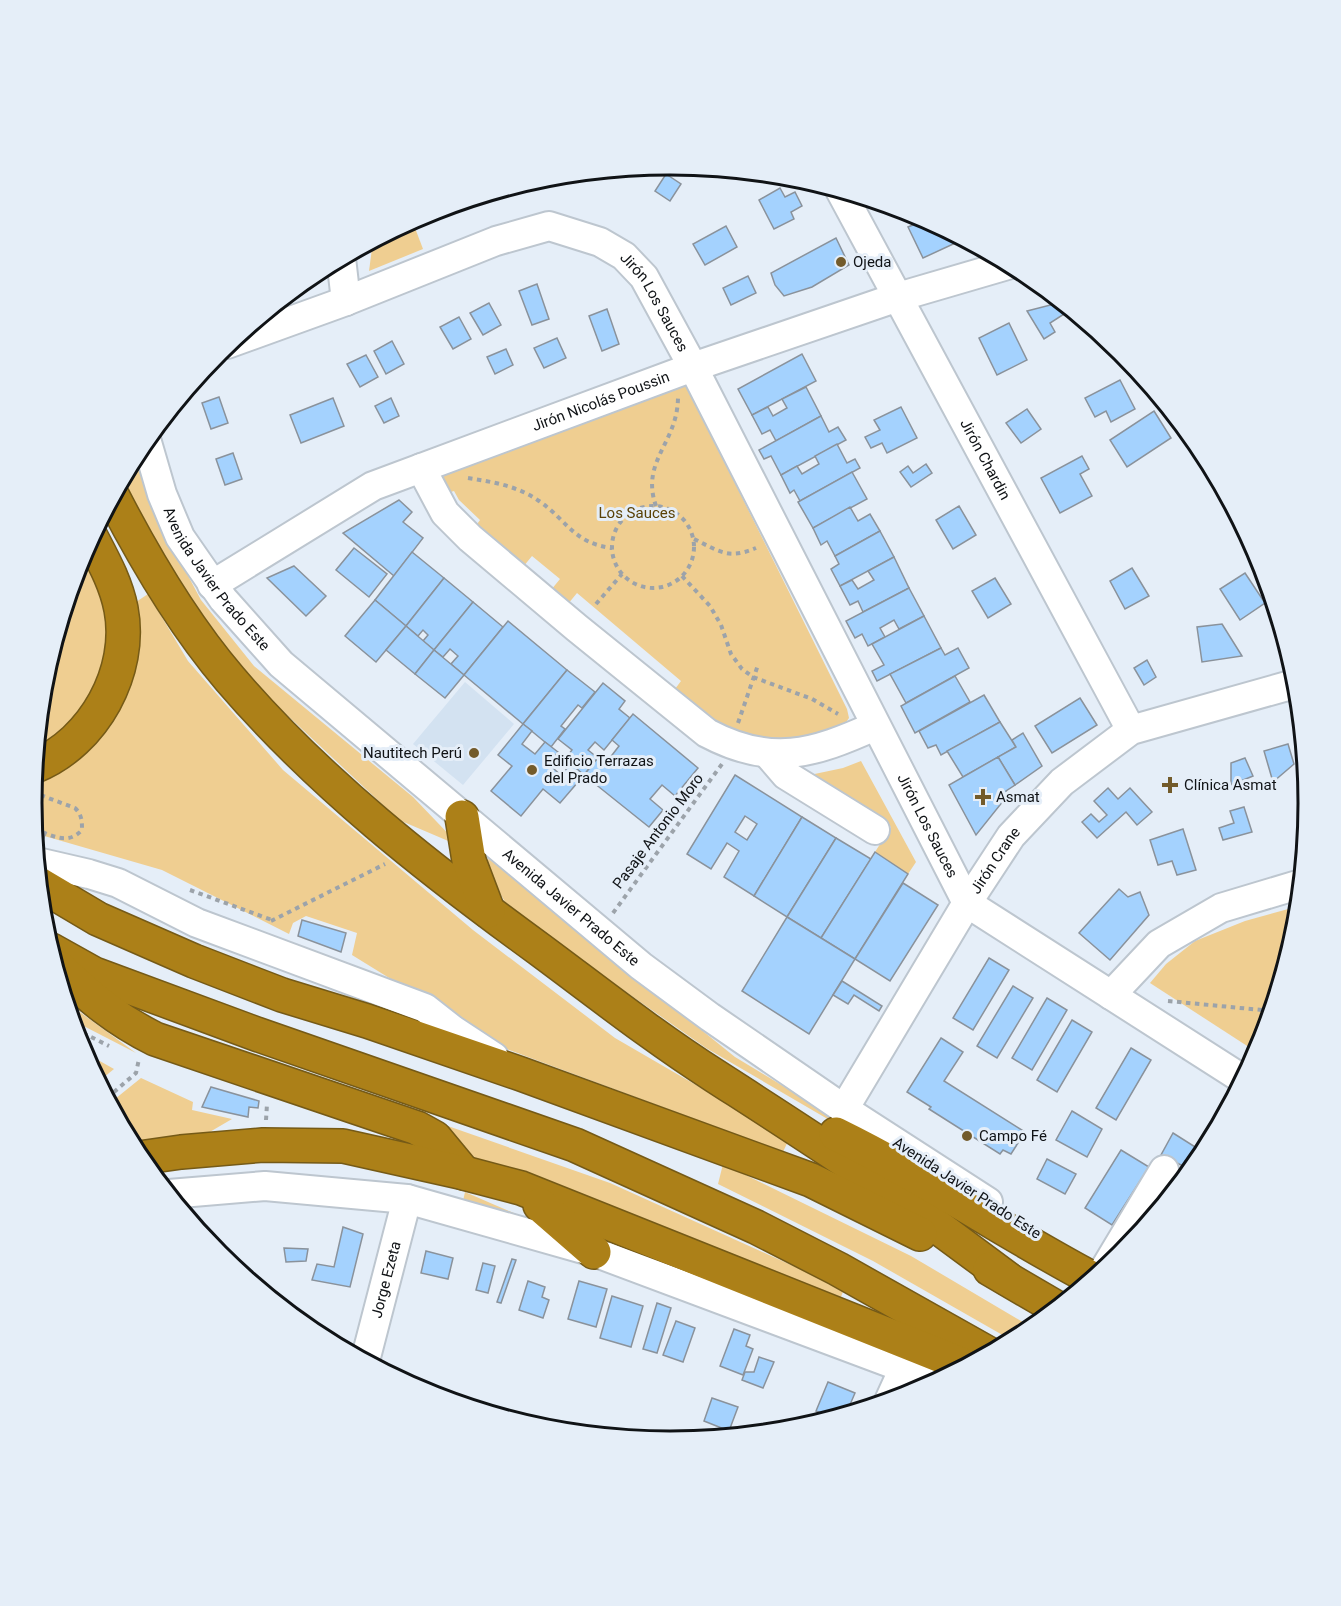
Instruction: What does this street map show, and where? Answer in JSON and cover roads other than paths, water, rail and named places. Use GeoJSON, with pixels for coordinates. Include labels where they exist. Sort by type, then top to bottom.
{"type":"FeatureCollection","features":[{"type":"Feature","properties":{"kind":"highway"},"geometry":{"type":"LineString","coordinates":[[117,505],[135,540],[175,606],[228,677],[275,729],[407,848],[627,1015],[714,1076],[857,1169],[1008,1279]]}},
{"type":"Feature","properties":{"kind":"highway"},"geometry":{"type":"LineString","coordinates":[[43,761],[67,747],[88,726],[107,698],[118,670],[123,644],[121,611],[112,580],[97,547]]}},
{"type":"Feature","properties":{"kind":"highway"},"geometry":{"type":"LineString","coordinates":[[462,817],[469,861],[489,912]]}},
{"type":"Feature","properties":{"kind":"highway"},"geometry":{"type":"LineString","coordinates":[[48,889],[99,919],[194,961],[282,995],[521,1074],[811,1180],[1008,1279],[1050,1304]]}},
{"type":"Feature","properties":{"kind":"highway"},"geometry":{"type":"LineString","coordinates":[[61,955],[94,974],[259,1035],[575,1145],[674,1189],[818,1259],[981,1349]]}},
{"type":"Feature","properties":{"kind":"highway"},"geometry":{"type":"LineString","coordinates":[[65,974],[99,1005],[129,1026],[155,1039],[417,1128],[440,1143],[464,1173]]}},
{"type":"Feature","properties":{"kind":"highway"},"geometry":{"type":"LineString","coordinates":[[714,1076],[867,1149],[1086,1275]]}},
{"type":"Feature","properties":{"kind":"highway"},"geometry":{"type":"LineString","coordinates":[[151,1156],[263,1145],[343,1146],[464,1173],[521,1188],[957,1362]]}},
{"type":"Feature","properties":{"kind":"highway"},"geometry":{"type":"LineString","coordinates":[[521,1188],[594,1252]]}},
{"type":"Feature","properties":{"kind":"street","name":"Jirón Chardin"},"geometry":{"type":"LineString","coordinates":[[845,200],[1131,730]]}},
{"type":"Feature","properties":{"kind":"street","name":"Jirón Los Sauces"},"geometry":{"type":"LineString","coordinates":[[249,337],[496,241],[549,226],[600,242],[624,256],[644,277],[686,379],[876,726],[968,903],[1237,1075]]}},
{"type":"Feature","properties":{"kind":"street"},"geometry":{"type":"LineString","coordinates":[[342,267],[346,301]]}},
{"type":"Feature","properties":{"kind":"street","name":"Jirón Nicolás Poussin"},"geometry":{"type":"LineString","coordinates":[[212,585],[373,486],[457,453],[686,379],[898,297],[999,267]]}},
{"type":"Feature","properties":{"kind":"street","name":"Avenida Javier Prado Este"},"geometry":{"type":"LineString","coordinates":[[150,452],[162,494],[180,537],[212,585],[281,664],[641,966],[710,1017],[844,1109],[1093,1268]]}},
{"type":"Feature","properties":{"kind":"street"},"geometry":{"type":"LineString","coordinates":[[421,468],[445,513],[470,538],[707,733],[730,745],[744,749],[767,753],[790,753],[814,750],[876,726]]}},
{"type":"Feature","properties":{"kind":"street","name":"Jirón Crane"},"geometry":{"type":"LineString","coordinates":[[844,1109],[1011,836],[1062,782],[1131,730],[1288,686]]}},
{"type":"Feature","properties":{"kind":"street"},"geometry":{"type":"LineString","coordinates":[[767,753],[786,775],[875,830]]}},
{"type":"Feature","properties":{"kind":"street"},"geometry":{"type":"LineString","coordinates":[[45,864],[118,883],[197,923],[425,1008],[453,1030],[521,1074]]}},
{"type":"Feature","properties":{"kind":"street"},"geometry":{"type":"LineString","coordinates":[[1111,995],[1160,944],[1221,908],[1294,886]]}},
{"type":"Feature","properties":{"kind":"street"},"geometry":{"type":"LineString","coordinates":[[1123,1239],[1164,1170]]}},
{"type":"Feature","properties":{"kind":"street"},"geometry":{"type":"LineString","coordinates":[[178,1193],[265,1186],[407,1199],[594,1252],[904,1368],[924,1378]]}},
{"type":"Feature","properties":{"kind":"street","name":"Jorge Ezeta"},"geometry":{"type":"LineString","coordinates":[[367,1353],[407,1199]]}},
{"type":"Feature","properties":{"kind":"street"},"geometry":{"type":"LineString","coordinates":[[894,1390],[904,1368]]}},
{"type":"Feature","properties":{"kind":"place","name":"Ojeda"},"geometry":{"type":"Point","coordinates":[841,262]}},
{"type":"Feature","properties":{"kind":"place","name":"Nautitech Perú"},"geometry":{"type":"Point","coordinates":[474,753]}},
{"type":"Feature","properties":{"kind":"place","name":"Edificio Terrazas del Prado"},"geometry":{"type":"Point","coordinates":[532,770]}},
{"type":"Feature","properties":{"kind":"place","name":"Clínica Asmat"},"geometry":{"type":"Point","coordinates":[1170,785]}},
{"type":"Feature","properties":{"kind":"place","name":"Asmat"},"geometry":{"type":"Point","coordinates":[983,797]}},
{"type":"Feature","properties":{"kind":"place","name":"Campo Fé"},"geometry":{"type":"Point","coordinates":[967,1136]}},
{"type":"Feature","properties":{"kind":"park label","name":"Los Sauces"},"geometry":{"type":"Point","coordinates":[637,513]}}]}
